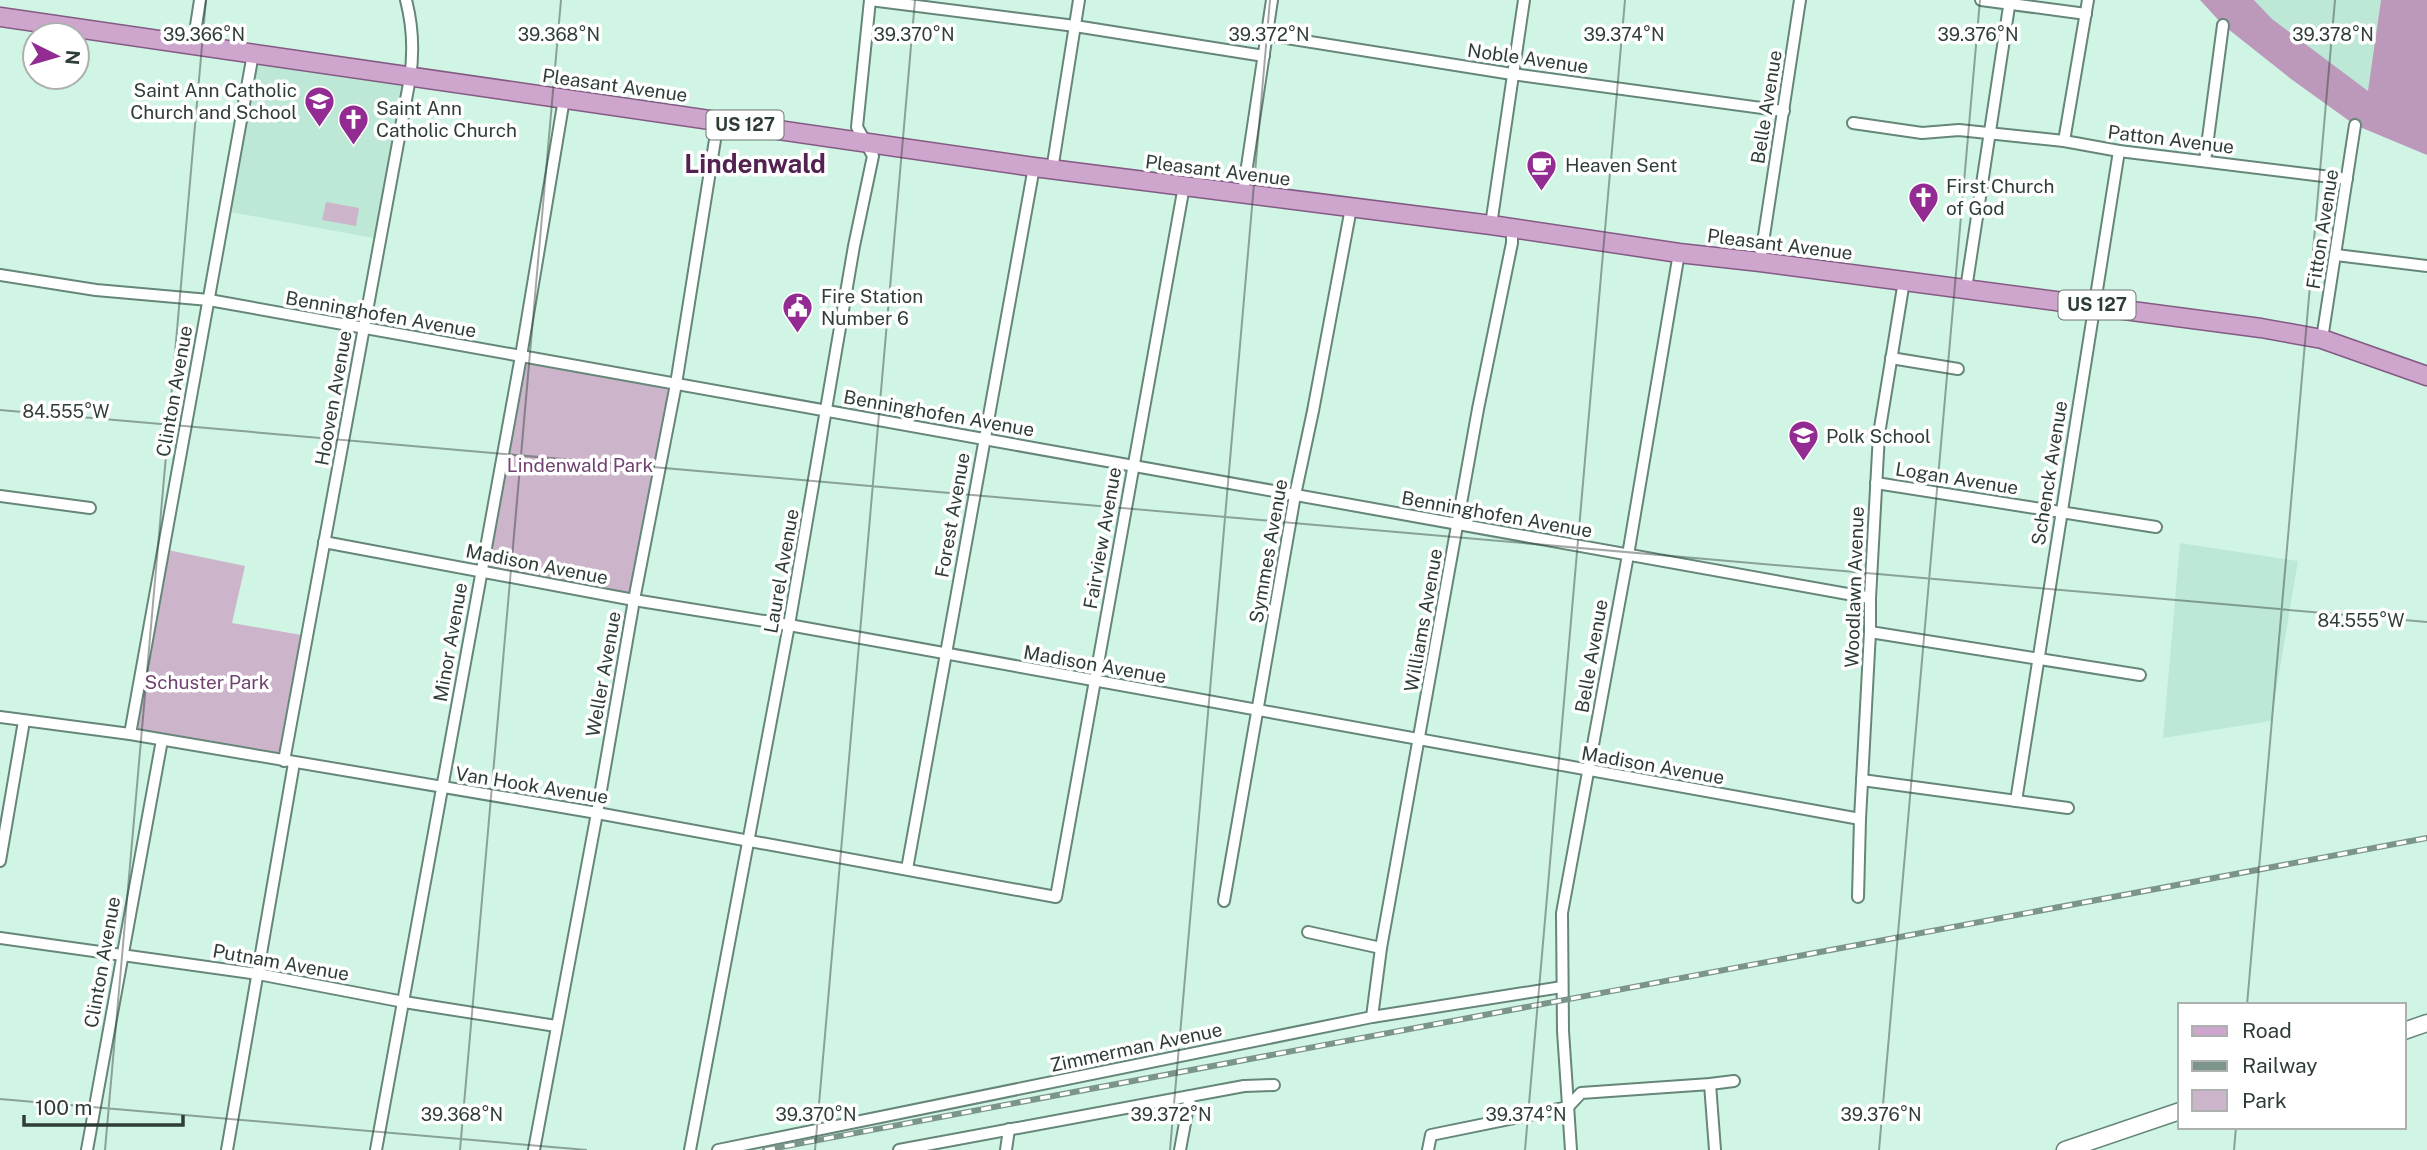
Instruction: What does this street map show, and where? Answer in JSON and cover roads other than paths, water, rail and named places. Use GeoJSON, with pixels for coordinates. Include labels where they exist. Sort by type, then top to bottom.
{"type":"FeatureCollection","features":[{"type":"Feature","properties":{"kind":"main road","name":"Pleasant Avenue"},"geometry":{"type":"LineString","coordinates":[[0,17],[1043,168],[2261,328],[2322,339],[2427,376]]}},
{"type":"Feature","properties":{"kind":"street"},"geometry":{"type":"LineString","coordinates":[[193,45],[200,0]]}},
{"type":"Feature","properties":{"kind":"street","name":"Hooven Avenue"},"geometry":{"type":"LineString","coordinates":[[227,1150],[258,974],[324,542],[410,78],[413,52],[411,20],[406,0]]}},
{"type":"Feature","properties":{"kind":"street"},"geometry":{"type":"LineString","coordinates":[[870,0],[1075,26],[1264,56]]}},
{"type":"Feature","properties":{"kind":"street","name":"Laurel Avenue"},"geometry":{"type":"LineString","coordinates":[[691,1150],[789,625],[854,246],[873,156],[857,127],[870,0]]}},
{"type":"Feature","properties":{"kind":"street","name":"Forest Avenue"},"geometry":{"type":"LineString","coordinates":[[907,869],[983,439],[1079,0]]}},
{"type":"Feature","properties":{"kind":"street"},"geometry":{"type":"LineString","coordinates":[[1243,193],[1272,0]]}},
{"type":"Feature","properties":{"kind":"street"},"geometry":{"type":"LineString","coordinates":[[1491,225],[1524,0]]}},
{"type":"Feature","properties":{"kind":"street","name":"Belle Avenue"},"geometry":{"type":"LineString","coordinates":[[1760,262],[1800,0]]}},
{"type":"Feature","properties":{"kind":"street"},"geometry":{"type":"LineString","coordinates":[[1981,0],[2085,14]]}},
{"type":"Feature","properties":{"kind":"street"},"geometry":{"type":"LineString","coordinates":[[2064,141],[2088,0]]}},
{"type":"Feature","properties":{"kind":"street"},"geometry":{"type":"LineString","coordinates":[[1966,289],[2010,2]]}},
{"type":"Feature","properties":{"kind":"street"},"geometry":{"type":"LineString","coordinates":[[2205,161],[2223,25]]}},
{"type":"Feature","properties":{"kind":"street","name":"Noble Avenue"},"geometry":{"type":"LineString","coordinates":[[1267,35],[1512,74],[1784,111]]}},
{"type":"Feature","properties":{"kind":"street","name":"Clinton Avenue"},"geometry":{"type":"LineString","coordinates":[[130,734],[253,54]]}},
{"type":"Feature","properties":{"kind":"street","name":"Minor Avenue"},"geometry":{"type":"LineString","coordinates":[[376,1150],[521,356],[564,99]]}},
{"type":"Feature","properties":{"kind":"street","name":"Weller Avenue"},"geometry":{"type":"LineString","coordinates":[[534,1150],[676,384],[718,121]]}},
{"type":"Feature","properties":{"kind":"street"},"geometry":{"type":"LineString","coordinates":[[1853,123],[1922,133],[1959,130],[1990,134]]}},
{"type":"Feature","properties":{"kind":"street","name":"Fitton Avenue"},"geometry":{"type":"LineString","coordinates":[[2322,339],[2355,125]]}},
{"type":"Feature","properties":{"kind":"street","name":"Patton Avenue"},"geometry":{"type":"LineString","coordinates":[[1990,134],[2064,141],[2119,151],[2347,179]]}},
{"type":"Feature","properties":{"kind":"street","name":"Schenck Avenue"},"geometry":{"type":"LineString","coordinates":[[2016,801],[2119,151]]}},
{"type":"Feature","properties":{"kind":"street","name":"Fairview Avenue"},"geometry":{"type":"LineString","coordinates":[[1056,897],[1184,186]]}},
{"type":"Feature","properties":{"kind":"street","name":"Symmes Avenue"},"geometry":{"type":"LineString","coordinates":[[1224,901],[1295,495],[1314,411],[1351,208]]}},
{"type":"Feature","properties":{"kind":"street","name":"Williams Avenue"},"geometry":{"type":"LineString","coordinates":[[1371,1017],[1381,948],[1478,409],[1512,243],[1512,229]]}},
{"type":"Feature","properties":{"kind":"street","name":"Belle Avenue"},"geometry":{"type":"LineString","coordinates":[[1571,1150],[1562,987],[1562,913],[1628,555],[1679,253]]}},
{"type":"Feature","properties":{"kind":"street"},"geometry":{"type":"LineString","coordinates":[[2336,255],[2427,266]]}},
{"type":"Feature","properties":{"kind":"street","name":"Benninghofen Avenue"},"geometry":{"type":"LineString","coordinates":[[0,275],[96,290],[209,300],[1870,598]]}},
{"type":"Feature","properties":{"kind":"street","name":"Woodlawn Avenue"},"geometry":{"type":"LineString","coordinates":[[1858,897],[1879,434],[1904,281]]}},
{"type":"Feature","properties":{"kind":"street"},"geometry":{"type":"LineString","coordinates":[[1891,358],[1958,369]]}},
{"type":"Feature","properties":{"kind":"street","name":"Logan Avenue"},"geometry":{"type":"LineString","coordinates":[[1876,483],[2156,527]]}},
{"type":"Feature","properties":{"kind":"street"},"geometry":{"type":"LineString","coordinates":[[0,496],[90,508]]}},
{"type":"Feature","properties":{"kind":"street","name":"Madison Avenue"},"geometry":{"type":"LineString","coordinates":[[324,542],[1860,819]]}},
{"type":"Feature","properties":{"kind":"street"},"geometry":{"type":"LineString","coordinates":[[1870,632],[2140,675]]}},
{"type":"Feature","properties":{"kind":"street","name":"Van Hook Avenue"},"geometry":{"type":"LineString","coordinates":[[0,717],[130,734],[597,813],[1056,897]]}},
{"type":"Feature","properties":{"kind":"street"},"geometry":{"type":"LineString","coordinates":[[0,861],[24,721]]}},
{"type":"Feature","properties":{"kind":"street","name":"Clinton Avenue"},"geometry":{"type":"LineString","coordinates":[[87,1150],[162,740]]}},
{"type":"Feature","properties":{"kind":"street"},"geometry":{"type":"LineString","coordinates":[[1862,780],[2068,808]]}},
{"type":"Feature","properties":{"kind":"street"},"geometry":{"type":"LineString","coordinates":[[1308,932],[1381,948]]}},
{"type":"Feature","properties":{"kind":"street","name":"Putnam Avenue"},"geometry":{"type":"LineString","coordinates":[[0,938],[258,974],[404,1002],[556,1026]]}},
{"type":"Feature","properties":{"kind":"street","name":"Zimmerman Avenue"},"geometry":{"type":"LineString","coordinates":[[718,1150],[1371,1017],[1562,987]]}},
{"type":"Feature","properties":{"kind":"street"},"geometry":{"type":"LineString","coordinates":[[2406,1030],[2427,1023]]}},
{"type":"Feature","properties":{"kind":"street"},"geometry":{"type":"LineString","coordinates":[[1428,1150],[1430,1135],[1568,1107],[1581,1093],[1734,1081]]}},
{"type":"Feature","properties":{"kind":"street"},"geometry":{"type":"LineString","coordinates":[[1710,1084],[1715,1150]]}},
{"type":"Feature","properties":{"kind":"street"},"geometry":{"type":"LineString","coordinates":[[899,1150],[1244,1086],[1274,1085]]}},
{"type":"Feature","properties":{"kind":"street"},"geometry":{"type":"LineString","coordinates":[[1180,1150],[1190,1096]]}},
{"type":"Feature","properties":{"kind":"street"},"geometry":{"type":"LineString","coordinates":[[2066,1150],[2178,1112]]}},
{"type":"Feature","properties":{"kind":"street"},"geometry":{"type":"LineString","coordinates":[[1006,1150],[1009,1129]]}},
{"type":"Feature","properties":{"kind":"railway"},"geometry":{"type":"LineString","coordinates":[[765,1150],[2427,838]]}},
{"type":"Feature","properties":{"kind":"place","name":"Saint Ann Catholic Church and School"},"geometry":{"type":"Point","coordinates":[320,128]}},
{"type":"Feature","properties":{"kind":"place","name":"Saint Ann Catholic Church"},"geometry":{"type":"Point","coordinates":[353,146]}},
{"type":"Feature","properties":{"kind":"place","name":"Heaven Sent"},"geometry":{"type":"Point","coordinates":[1542,192]}},
{"type":"Feature","properties":{"kind":"place","name":"First Church of God"},"geometry":{"type":"Point","coordinates":[1923,224]}},
{"type":"Feature","properties":{"kind":"place","name":"Fire Station Number 6"},"geometry":{"type":"Point","coordinates":[798,334]}},
{"type":"Feature","properties":{"kind":"place","name":"Polk School"},"geometry":{"type":"Point","coordinates":[1803,463]}},
{"type":"Feature","properties":{"kind":"district","name":"Lindenwald"},"geometry":{"type":"Point","coordinates":[755,164]}},
{"type":"Feature","properties":{"kind":"park label","name":"Lindenwald Park"},"geometry":{"type":"Point","coordinates":[580,465]}},
{"type":"Feature","properties":{"kind":"park label","name":"Schuster Park"},"geometry":{"type":"Point","coordinates":[207,682]}}]}
